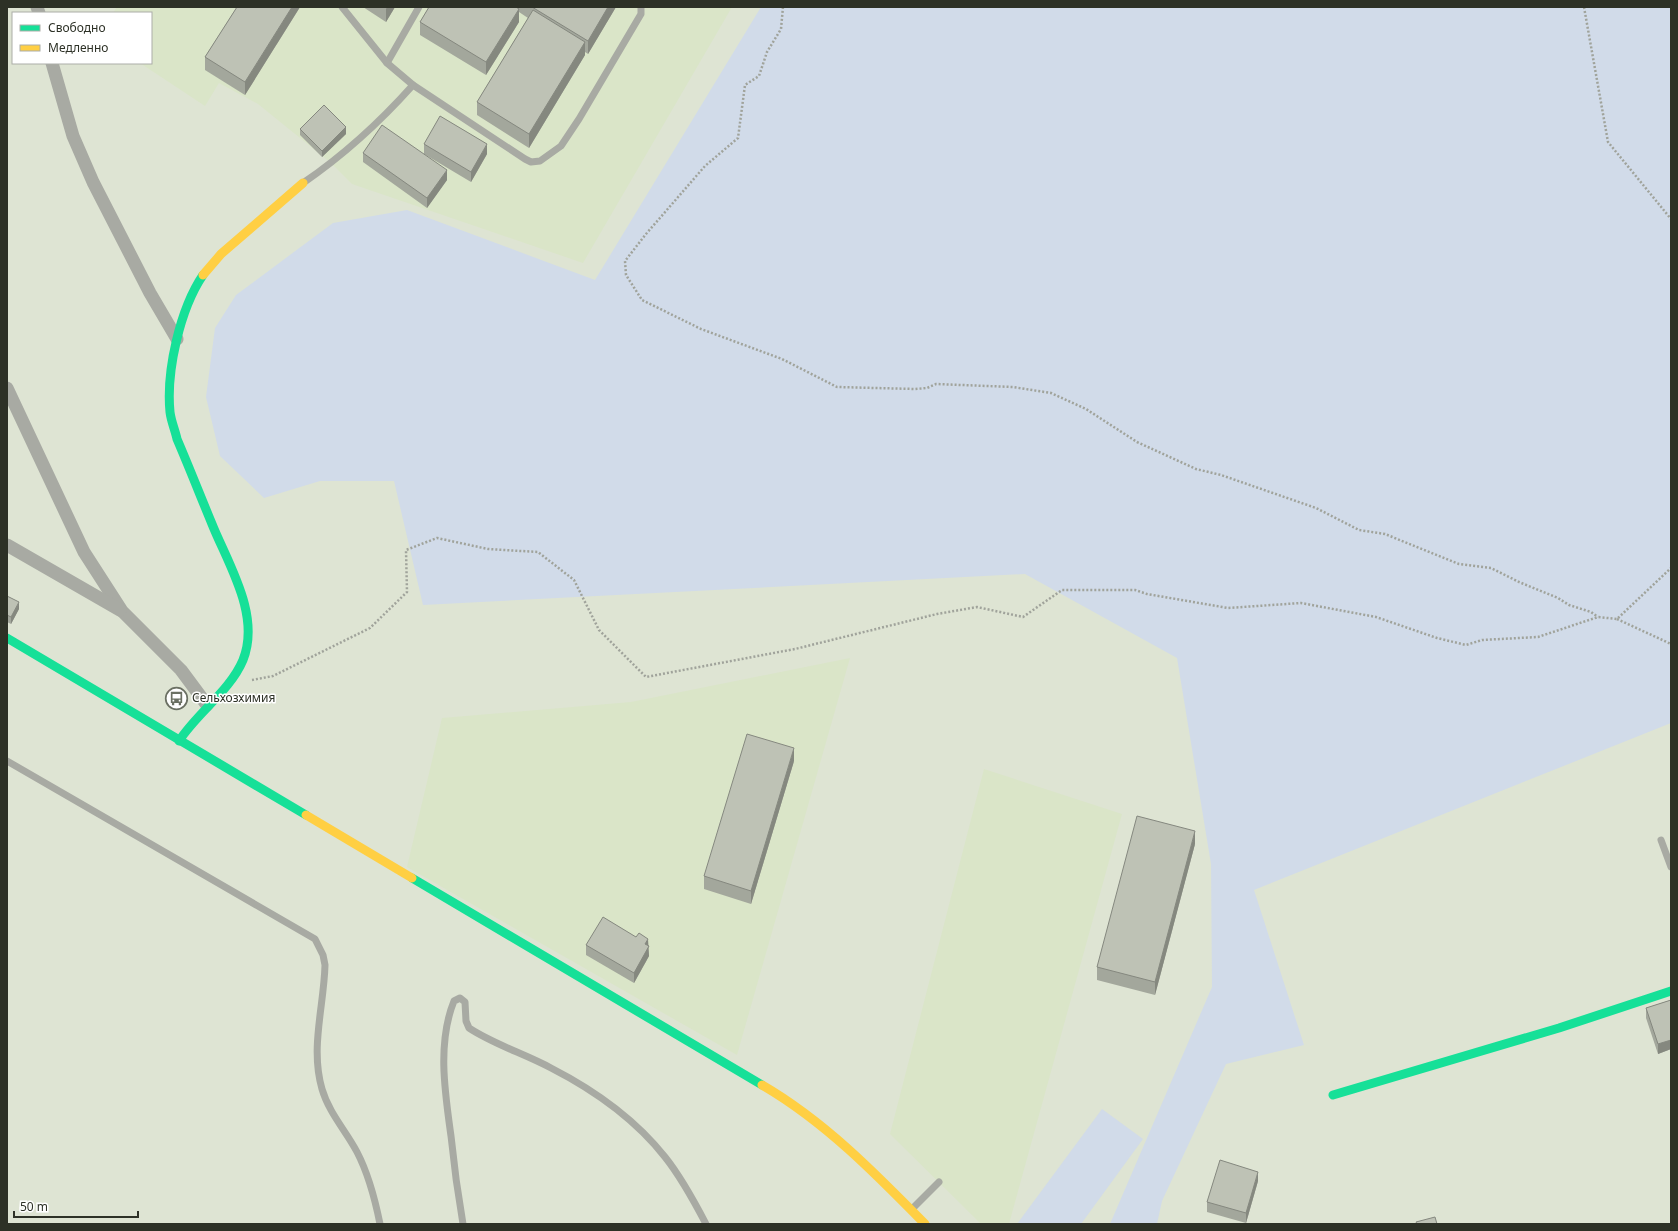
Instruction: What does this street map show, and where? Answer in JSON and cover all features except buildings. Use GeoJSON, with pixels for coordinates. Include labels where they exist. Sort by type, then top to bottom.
{"type":"FeatureCollection","features":[{"type":"Feature","properties":{"kind":"main road"},"geometry":{"type":"LineString","coordinates":[[179,741],[194,719],[232,678],[244,659],[248,638],[248,626],[237,584],[177,439],[170,414],[169,380],[177,340],[192,291],[209,266],[303,183]]}},
{"type":"Feature","properties":{"kind":"main road"},"geometry":{"type":"LineString","coordinates":[[7,638],[782,1097],[836,1137],[925,1224]]}},
{"type":"Feature","properties":{"kind":"main road"},"geometry":{"type":"LineString","coordinates":[[1333,1096],[1559,1028],[1671,991]]}},
{"type":"Feature","properties":{"kind":"street"},"geometry":{"type":"LineString","coordinates":[[52,64],[74,136],[93,182],[150,293],[177,340]]}},
{"type":"Feature","properties":{"kind":"street"},"geometry":{"type":"LineString","coordinates":[[7,388],[84,552],[122,611],[181,670],[207,705]]}},
{"type":"Feature","properties":{"kind":"street"},"geometry":{"type":"LineString","coordinates":[[7,545],[122,611]]}},
{"type":"Feature","properties":{"kind":"lane"},"geometry":{"type":"LineString","coordinates":[[342,7],[387,63],[413,86],[531,162],[540,161],[561,146],[579,119],[641,14],[641,7]]}},
{"type":"Feature","properties":{"kind":"lane"},"geometry":{"type":"LineString","coordinates":[[387,63],[419,7]]}},
{"type":"Feature","properties":{"kind":"lane"},"geometry":{"type":"LineString","coordinates":[[303,183],[332,164],[391,110],[413,86]]}},
{"type":"Feature","properties":{"kind":"lane"},"geometry":{"type":"LineString","coordinates":[[7,761],[315,939],[320,946],[325,965],[317,1049],[322,1089],[329,1108],[357,1151],[367,1173],[380,1224]]}},
{"type":"Feature","properties":{"kind":"lane"},"geometry":{"type":"LineString","coordinates":[[1660,840],[1671,867]]}},
{"type":"Feature","properties":{"kind":"lane"},"geometry":{"type":"LineString","coordinates":[[463,1224],[447,1110],[444,1065],[445,1037],[450,1011],[454,1001],[460,998],[465,1002],[466,1021],[470,1028],[520,1052],[581,1085],[613,1106],[640,1130],[665,1157],[690,1194],[706,1224]]}},
{"type":"Feature","properties":{"kind":"lane"},"geometry":{"type":"LineString","coordinates":[[911,1210],[939,1182]]}},
{"type":"Feature","properties":{"kind":"path"},"geometry":{"type":"LineString","coordinates":[[783,7],[781,29],[767,52],[762,71],[759,76],[745,85],[738,138],[705,166],[646,234],[625,261],[626,276],[642,300],[701,329],[782,359],[837,387],[915,389],[927,388],[936,384],[1013,387],[1051,393],[1086,409],[1137,442],[1196,469],[1221,475],[1316,508],[1359,530],[1385,534],[1459,564],[1492,568],[1519,582],[1558,598],[1569,605],[1591,612],[1598,617]]}},
{"type":"Feature","properties":{"kind":"path"},"geometry":{"type":"LineString","coordinates":[[1584,7],[1608,142],[1671,219]]}},
{"type":"Feature","properties":{"kind":"path"},"geometry":{"type":"LineString","coordinates":[[245,682],[273,676],[370,628],[407,592],[406,550],[437,538],[488,549],[538,552],[574,580],[599,630],[646,677],[795,650],[937,614],[977,607],[1023,617],[1062,590],[1135,590],[1147,594],[1228,608],[1301,603],[1376,617],[1436,638],[1466,645],[1482,640],[1538,637],[1598,617],[1617,619],[1671,644]]}},
{"type":"Feature","properties":{"kind":"path"},"geometry":{"type":"LineString","coordinates":[[1617,619],[1671,568]]}},
{"type":"Feature","properties":{"kind":"shaded area"},"geometry":{"type":"Polygon","coordinates":[[[117,7],[732,7],[583,263],[352,184],[331,163],[258,104],[219,83],[205,106],[142,64],[152,64],[152,12],[114,12],[117,7]]]}},
{"type":"Feature","properties":{"kind":"shaded area"},"geometry":{"type":"Polygon","coordinates":[[[761,7],[1671,7],[1671,723],[1254,890],[1304,1045],[1226,1064],[1162,1201],[1157,1224],[1110,1224],[1212,987],[1211,864],[1177,658],[1025,574],[423,605],[394,481],[320,481],[264,498],[220,456],[206,397],[215,328],[236,295],[333,223],[407,210],[595,280],[761,7]]]}},
{"type":"Feature","properties":{"kind":"shaded area"},"geometry":{"type":"Polygon","coordinates":[[[850,658],[737,1055],[407,867],[442,718],[631,702],[850,658]]]}},
{"type":"Feature","properties":{"kind":"shaded area"},"geometry":{"type":"Polygon","coordinates":[[[984,769],[1122,814],[1009,1224],[981,1224],[890,1134],[984,769]]]}},
{"type":"Feature","properties":{"kind":"shaded area"},"geometry":{"type":"Polygon","coordinates":[[[1102,1109],[1143,1139],[1081,1224],[1017,1224],[1102,1109]]]}},
{"type":"Feature","properties":{"kind":"traffic: fast"},"geometry":{"type":"LineString","coordinates":[[179,741],[186,731],[222,692],[237,671],[243,660],[247,643],[248,625],[245,608],[234,573],[177,439],[170,412],[170,378],[176,341],[181,322],[195,289],[203,275]]}},
{"type":"Feature","properties":{"kind":"traffic: fast"},"geometry":{"type":"LineString","coordinates":[[7,638],[306,815]]}},
{"type":"Feature","properties":{"kind":"traffic: fast"},"geometry":{"type":"LineString","coordinates":[[412,878],[762,1085]]}},
{"type":"Feature","properties":{"kind":"traffic: fast"},"geometry":{"type":"LineString","coordinates":[[1333,1095],[1559,1028],[1671,991]]}},
{"type":"Feature","properties":{"kind":"traffic: slow"},"geometry":{"type":"LineString","coordinates":[[203,275],[221,254],[303,183]]}},
{"type":"Feature","properties":{"kind":"traffic: slow"},"geometry":{"type":"LineString","coordinates":[[306,815],[412,878]]}},
{"type":"Feature","properties":{"kind":"traffic: slow"},"geometry":{"type":"LineString","coordinates":[[762,1085],[785,1099],[828,1131],[868,1167],[925,1224]]}},
{"type":"Feature","properties":{"kind":"place","name":"Сельхозхимия"},"geometry":{"type":"Point","coordinates":[177,698]}}]}
